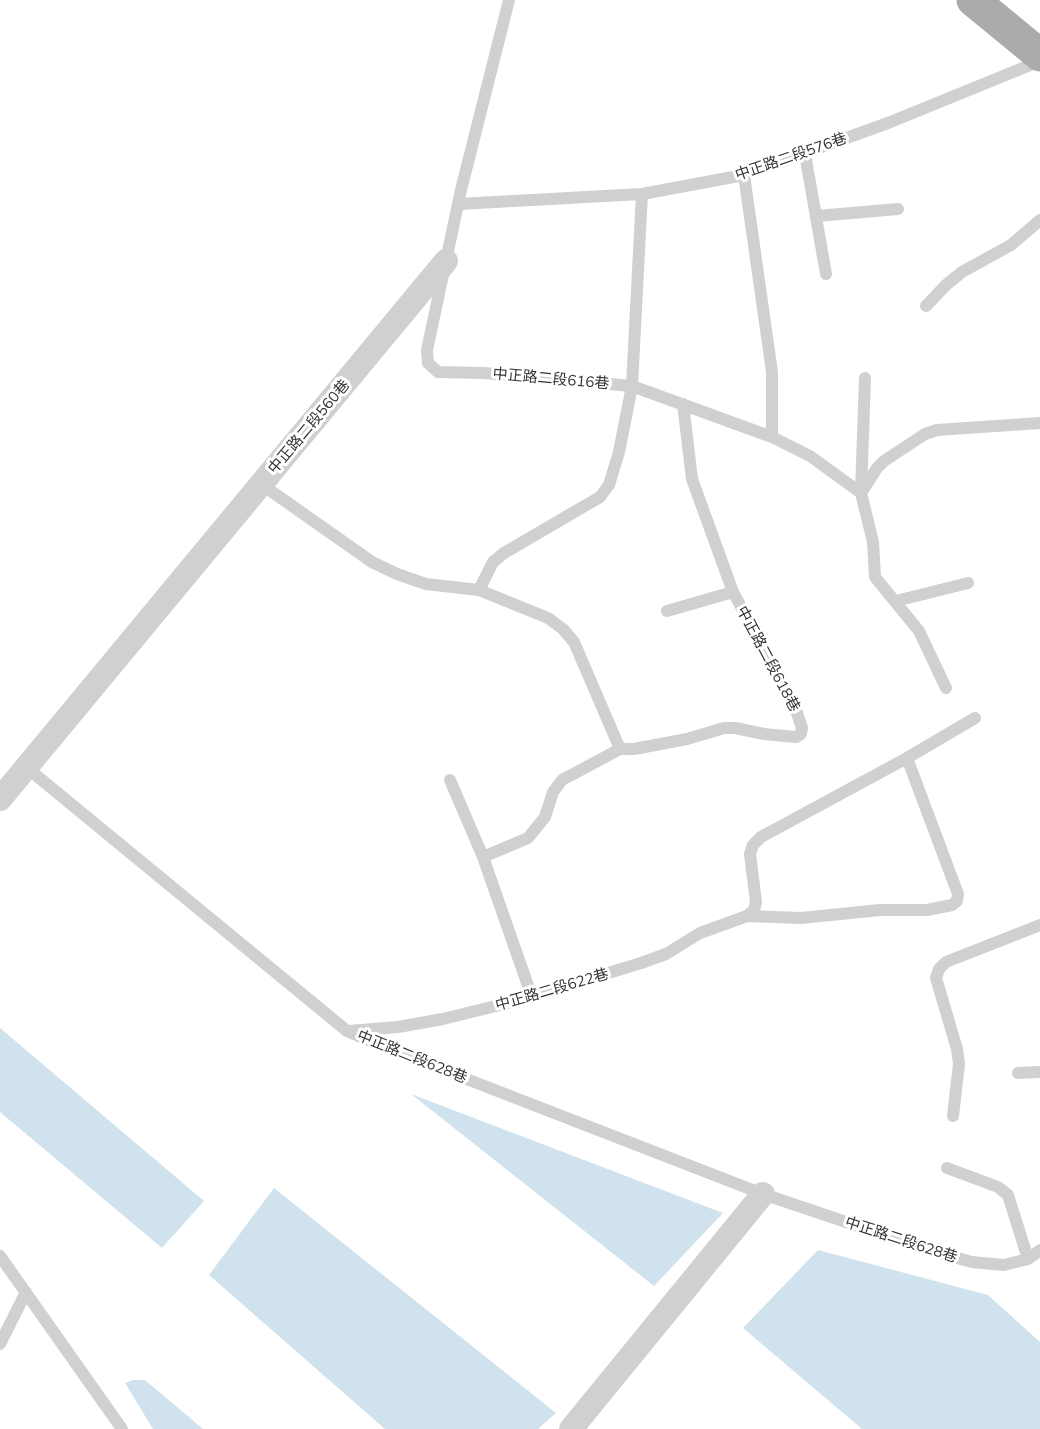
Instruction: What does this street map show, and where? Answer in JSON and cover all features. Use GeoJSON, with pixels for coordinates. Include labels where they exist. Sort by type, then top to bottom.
{"type":"FeatureCollection","features":[{"type":"Feature","properties":{"kind":"main road"},"geometry":{"type":"LineString","coordinates":[[972,0],[1040,55]]}},
{"type":"Feature","properties":{"kind":"street","name":"中正路二段560巷"},"geometry":{"type":"LineString","coordinates":[[0,799],[446,261]]}},
{"type":"Feature","properties":{"kind":"street"},"geometry":{"type":"LineString","coordinates":[[571,1429],[763,1194]]}},
{"type":"Feature","properties":{"kind":"lane","name":"中正路二段560巷"},"geometry":{"type":"LineString","coordinates":[[446,261],[509,0]]}},
{"type":"Feature","properties":{"kind":"lane","name":"中正路二段576巷"},"geometry":{"type":"LineString","coordinates":[[458,204],[642,194],[744,175],[888,123],[1040,61]]}},
{"type":"Feature","properties":{"kind":"lane"},"geometry":{"type":"LineString","coordinates":[[805,154],[826,274]]}},
{"type":"Feature","properties":{"kind":"lane"},"geometry":{"type":"LineString","coordinates":[[744,175],[772,372],[772,437]]}},
{"type":"Feature","properties":{"kind":"lane"},"geometry":{"type":"LineString","coordinates":[[479,590],[486,572],[498,558],[600,496],[609,484],[619,452],[632,386],[642,194]]}},
{"type":"Feature","properties":{"kind":"lane"},"geometry":{"type":"LineString","coordinates":[[817,216],[898,209]]}},
{"type":"Feature","properties":{"kind":"lane"},"geometry":{"type":"LineString","coordinates":[[926,306],[962,272],[1011,245],[1040,220]]}},
{"type":"Feature","properties":{"kind":"lane","name":"中正路二段616巷"},"geometry":{"type":"LineString","coordinates":[[446,261],[427,350],[428,363],[438,372],[632,386],[772,437],[810,456],[861,493]]}},
{"type":"Feature","properties":{"kind":"lane"},"geometry":{"type":"LineString","coordinates":[[865,378],[861,493],[873,542],[875,577],[919,631],[946,688]]}},
{"type":"Feature","properties":{"kind":"lane","name":"中正路二段618巷"},"geometry":{"type":"LineString","coordinates":[[483,857],[528,838],[545,818],[553,792],[562,780],[620,749],[634,749],[687,739],[724,728],[796,737],[801,734],[802,728],[794,704],[733,592],[692,479],[683,404]]}},
{"type":"Feature","properties":{"kind":"lane"},"geometry":{"type":"LineString","coordinates":[[861,493],[884,461],[926,434],[938,430],[1040,423]]}},
{"type":"Feature","properties":{"kind":"lane"},"geometry":{"type":"LineString","coordinates":[[261,484],[372,562],[426,584],[479,590],[548,618],[563,629],[574,642],[620,749]]}},
{"type":"Feature","properties":{"kind":"lane"},"geometry":{"type":"LineString","coordinates":[[896,601],[968,583]]}},
{"type":"Feature","properties":{"kind":"lane"},"geometry":{"type":"LineString","coordinates":[[667,611],[733,592]]}},
{"type":"Feature","properties":{"kind":"lane"},"geometry":{"type":"LineString","coordinates":[[747,916],[754,910],[756,902],[750,854],[753,844],[761,837],[907,758],[975,718]]}},
{"type":"Feature","properties":{"kind":"lane","name":"中正路二段622巷"},"geometry":{"type":"LineString","coordinates":[[347,1031],[398,1028],[432,1022],[532,997],[666,954],[700,933],[747,916],[801,918],[880,910],[927,910],[952,905],[957,901],[958,894],[907,758]]}},
{"type":"Feature","properties":{"kind":"lane","name":"中正路二段628巷"},"geometry":{"type":"LineString","coordinates":[[26,767],[347,1031],[395,1052],[763,1194],[935,1252],[972,1262],[1004,1265],[1028,1259],[1040,1250]]}},
{"type":"Feature","properties":{"kind":"lane"},"geometry":{"type":"LineString","coordinates":[[450,780],[483,857],[532,997]]}},
{"type":"Feature","properties":{"kind":"lane"},"geometry":{"type":"LineString","coordinates":[[953,1116],[958,1057],[936,978],[939,969],[946,962],[1040,925]]}},
{"type":"Feature","properties":{"kind":"lane"},"geometry":{"type":"LineString","coordinates":[[1018,1073],[1040,1072]]}},
{"type":"Feature","properties":{"kind":"lane"},"geometry":{"type":"LineString","coordinates":[[947,1168],[998,1187],[1008,1195],[1028,1259]]}},
{"type":"Feature","properties":{"kind":"lane"},"geometry":{"type":"LineString","coordinates":[[0,1256],[122,1429]]}},
{"type":"Feature","properties":{"kind":"lane"},"geometry":{"type":"LineString","coordinates":[[0,1344],[26,1292]]}},
{"type":"Feature","properties":{"kind":"water"},"geometry":{"type":"Polygon","coordinates":[[[0,1028],[204,1201],[162,1248],[0,1112],[0,1028]]]}},
{"type":"Feature","properties":{"kind":"water"},"geometry":{"type":"Polygon","coordinates":[[[411,1094],[723,1213],[654,1286],[411,1094]]]}},
{"type":"Feature","properties":{"kind":"water"},"geometry":{"type":"Polygon","coordinates":[[[274,1188],[556,1413],[538,1429],[385,1429],[209,1275],[274,1188]]]}},
{"type":"Feature","properties":{"kind":"water"},"geometry":{"type":"Polygon","coordinates":[[[818,1250],[988,1295],[1040,1342],[1040,1429],[862,1429],[743,1328],[818,1250]]]}},
{"type":"Feature","properties":{"kind":"water"},"geometry":{"type":"Polygon","coordinates":[[[145,1380],[203,1429],[153,1429],[125,1383],[145,1380]]]}}]}
